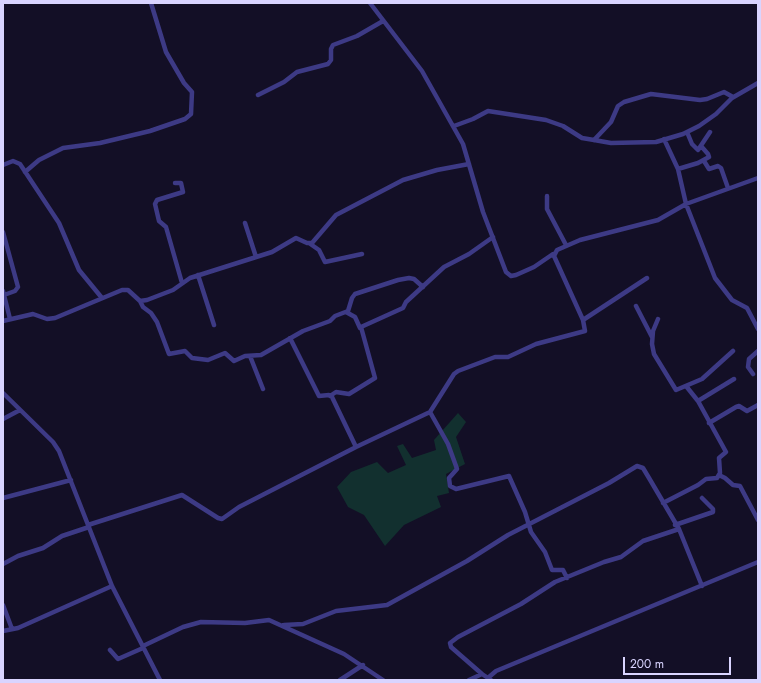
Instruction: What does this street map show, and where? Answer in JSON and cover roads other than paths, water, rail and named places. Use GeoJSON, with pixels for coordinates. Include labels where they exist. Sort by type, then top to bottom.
{"type":"FeatureCollection","features":[{"type":"Feature","properties":{"kind":"street"},"geometry":{"type":"LineString","coordinates":[[25,172],[39,160],[62,148],[100,143],[150,131],[185,119],[191,114],[192,92],[184,83],[166,52],[151,3]]}},
{"type":"Feature","properties":{"kind":"street"},"geometry":{"type":"LineString","coordinates":[[370,3],[422,72],[454,126],[463,144],[505,269],[511,276],[534,267],[566,245],[614,230],[658,220],[686,204],[758,178]]}},
{"type":"Feature","properties":{"kind":"street"},"geometry":{"type":"LineString","coordinates":[[258,95],[284,82],[297,72],[328,64],[331,60],[331,49],[333,45],[357,36],[383,21]]}},
{"type":"Feature","properties":{"kind":"street"},"geometry":{"type":"LineString","coordinates":[[454,126],[473,119],[488,111],[546,120],[563,126],[582,138],[618,143],[648,142],[687,132],[699,126],[716,114],[734,97],[758,83]]}},
{"type":"Feature","properties":{"kind":"street"},"geometry":{"type":"LineString","coordinates":[[594,140],[611,122],[618,106],[624,102],[651,94],[700,100],[707,99],[724,92],[734,97]]}},
{"type":"Feature","properties":{"kind":"street"},"geometry":{"type":"LineString","coordinates":[[687,132],[698,150],[703,140],[710,132]]}},
{"type":"Feature","properties":{"kind":"street"},"geometry":{"type":"LineString","coordinates":[[664,139],[678,169],[686,204],[715,278],[732,300],[747,308],[758,329]]}},
{"type":"Feature","properties":{"kind":"street"},"geometry":{"type":"LineString","coordinates":[[678,169],[704,161],[709,156],[701,146]]}},
{"type":"Feature","properties":{"kind":"street"},"geometry":{"type":"LineString","coordinates":[[3,165],[17,161],[64,230],[79,270],[102,298]]}},
{"type":"Feature","properties":{"kind":"street"},"geometry":{"type":"LineString","coordinates":[[704,161],[709,169],[718,166],[721,168],[728,188]]}},
{"type":"Feature","properties":{"kind":"street"},"geometry":{"type":"LineString","coordinates":[[309,243],[315,240],[336,215],[396,183],[437,170],[469,164]]}},
{"type":"Feature","properties":{"kind":"street"},"geometry":{"type":"LineString","coordinates":[[175,183],[181,183],[183,192],[157,200],[155,204],[159,221],[166,227],[182,283]]}},
{"type":"Feature","properties":{"kind":"street"},"geometry":{"type":"LineString","coordinates":[[547,196],[547,209],[566,245]]}},
{"type":"Feature","properties":{"kind":"street"},"geometry":{"type":"LineString","coordinates":[[245,223],[256,257]]}},
{"type":"Feature","properties":{"kind":"street"},"geometry":{"type":"LineString","coordinates":[[3,236],[18,288],[4,293],[10,319]]}},
{"type":"Feature","properties":{"kind":"street"},"geometry":{"type":"LineString","coordinates":[[360,328],[402,309],[405,303],[446,266],[469,254],[493,237]]}},
{"type":"Feature","properties":{"kind":"street"},"geometry":{"type":"LineString","coordinates":[[140,301],[168,292],[198,275],[272,252],[296,238],[309,243],[319,250],[325,262],[362,254]]}},
{"type":"Feature","properties":{"kind":"street"},"geometry":{"type":"LineString","coordinates":[[3,564],[18,556],[43,548],[62,536],[182,495],[218,518],[222,519],[239,507],[356,446],[430,412],[456,372],[495,357],[508,357],[536,344],[583,331],[585,328],[583,320],[553,254]]}},
{"type":"Feature","properties":{"kind":"street"},"geometry":{"type":"LineString","coordinates":[[198,275],[214,325]]}},
{"type":"Feature","properties":{"kind":"street"},"geometry":{"type":"LineString","coordinates":[[583,320],[647,278]]}},
{"type":"Feature","properties":{"kind":"street"},"geometry":{"type":"LineString","coordinates":[[3,321],[28,315],[47,319],[60,317],[117,291],[126,290],[140,301],[143,307],[151,313],[157,322],[169,354],[185,351],[192,358],[208,360],[225,353],[233,361],[264,354],[302,331],[330,321],[335,316],[346,312],[355,294],[398,280],[412,279],[423,287]]}},
{"type":"Feature","properties":{"kind":"street"},"geometry":{"type":"LineString","coordinates":[[636,306],[652,338]]}},
{"type":"Feature","properties":{"kind":"street"},"geometry":{"type":"LineString","coordinates":[[290,338],[318,395],[321,397],[330,396],[336,392],[349,394],[376,378],[355,317],[346,312]]}},
{"type":"Feature","properties":{"kind":"street"},"geometry":{"type":"LineString","coordinates":[[658,319],[653,330],[652,338],[654,354],[676,390],[702,379],[733,351]]}},
{"type":"Feature","properties":{"kind":"street"},"geometry":{"type":"LineString","coordinates":[[753,374],[748,367],[749,359],[758,351]]}},
{"type":"Feature","properties":{"kind":"street"},"geometry":{"type":"LineString","coordinates":[[250,356],[263,389]]}},
{"type":"Feature","properties":{"kind":"street"},"geometry":{"type":"LineString","coordinates":[[698,401],[734,379]]}},
{"type":"Feature","properties":{"kind":"street"},"geometry":{"type":"LineString","coordinates":[[686,386],[698,401],[726,451],[719,458],[719,475]]}},
{"type":"Feature","properties":{"kind":"street"},"geometry":{"type":"LineString","coordinates":[[3,393],[56,446],[71,480],[112,586],[160,680]]}},
{"type":"Feature","properties":{"kind":"street"},"geometry":{"type":"LineString","coordinates":[[330,396],[346,424],[356,446]]}},
{"type":"Feature","properties":{"kind":"street"},"geometry":{"type":"LineString","coordinates":[[709,423],[736,406],[739,406],[747,411],[758,405]]}},
{"type":"Feature","properties":{"kind":"street"},"geometry":{"type":"LineString","coordinates":[[3,419],[20,410]]}},
{"type":"Feature","properties":{"kind":"street"},"geometry":{"type":"LineString","coordinates":[[430,412],[448,444],[457,469],[449,478],[450,486],[456,489],[508,476],[525,512],[528,525],[545,552],[552,570],[563,570],[567,578]]}},
{"type":"Feature","properties":{"kind":"street"},"geometry":{"type":"LineString","coordinates":[[284,625],[303,624],[336,611],[381,607],[467,561],[528,525],[609,483],[637,466],[643,468],[675,525],[679,529],[702,586]]}},
{"type":"Feature","properties":{"kind":"street"},"geometry":{"type":"LineString","coordinates":[[663,502],[698,485],[706,479],[714,479],[719,475]]}},
{"type":"Feature","properties":{"kind":"street"},"geometry":{"type":"LineString","coordinates":[[719,475],[726,478],[733,485],[741,487],[758,520]]}},
{"type":"Feature","properties":{"kind":"street"},"geometry":{"type":"LineString","coordinates":[[3,498],[71,480]]}},
{"type":"Feature","properties":{"kind":"street"},"geometry":{"type":"LineString","coordinates":[[675,525],[713,512],[713,510],[702,498]]}},
{"type":"Feature","properties":{"kind":"street"},"geometry":{"type":"LineString","coordinates":[[679,529],[643,542],[621,557],[604,562],[555,582],[516,606],[458,637],[450,643],[451,648],[490,679],[496,671],[758,562]]}},
{"type":"Feature","properties":{"kind":"street"},"geometry":{"type":"LineString","coordinates":[[3,631],[18,628],[112,586]]}},
{"type":"Feature","properties":{"kind":"street"},"geometry":{"type":"LineString","coordinates":[[3,605],[12,629]]}},
{"type":"Feature","properties":{"kind":"street"},"geometry":{"type":"LineString","coordinates":[[110,650],[118,659],[183,627],[201,622],[245,623],[265,620],[284,625],[363,665],[383,680]]}},
{"type":"Feature","properties":{"kind":"street"},"geometry":{"type":"LineString","coordinates":[[340,680],[363,665]]}},
{"type":"Feature","properties":{"kind":"street"},"geometry":{"type":"LineString","coordinates":[[469,680],[482,674]]}}]}
